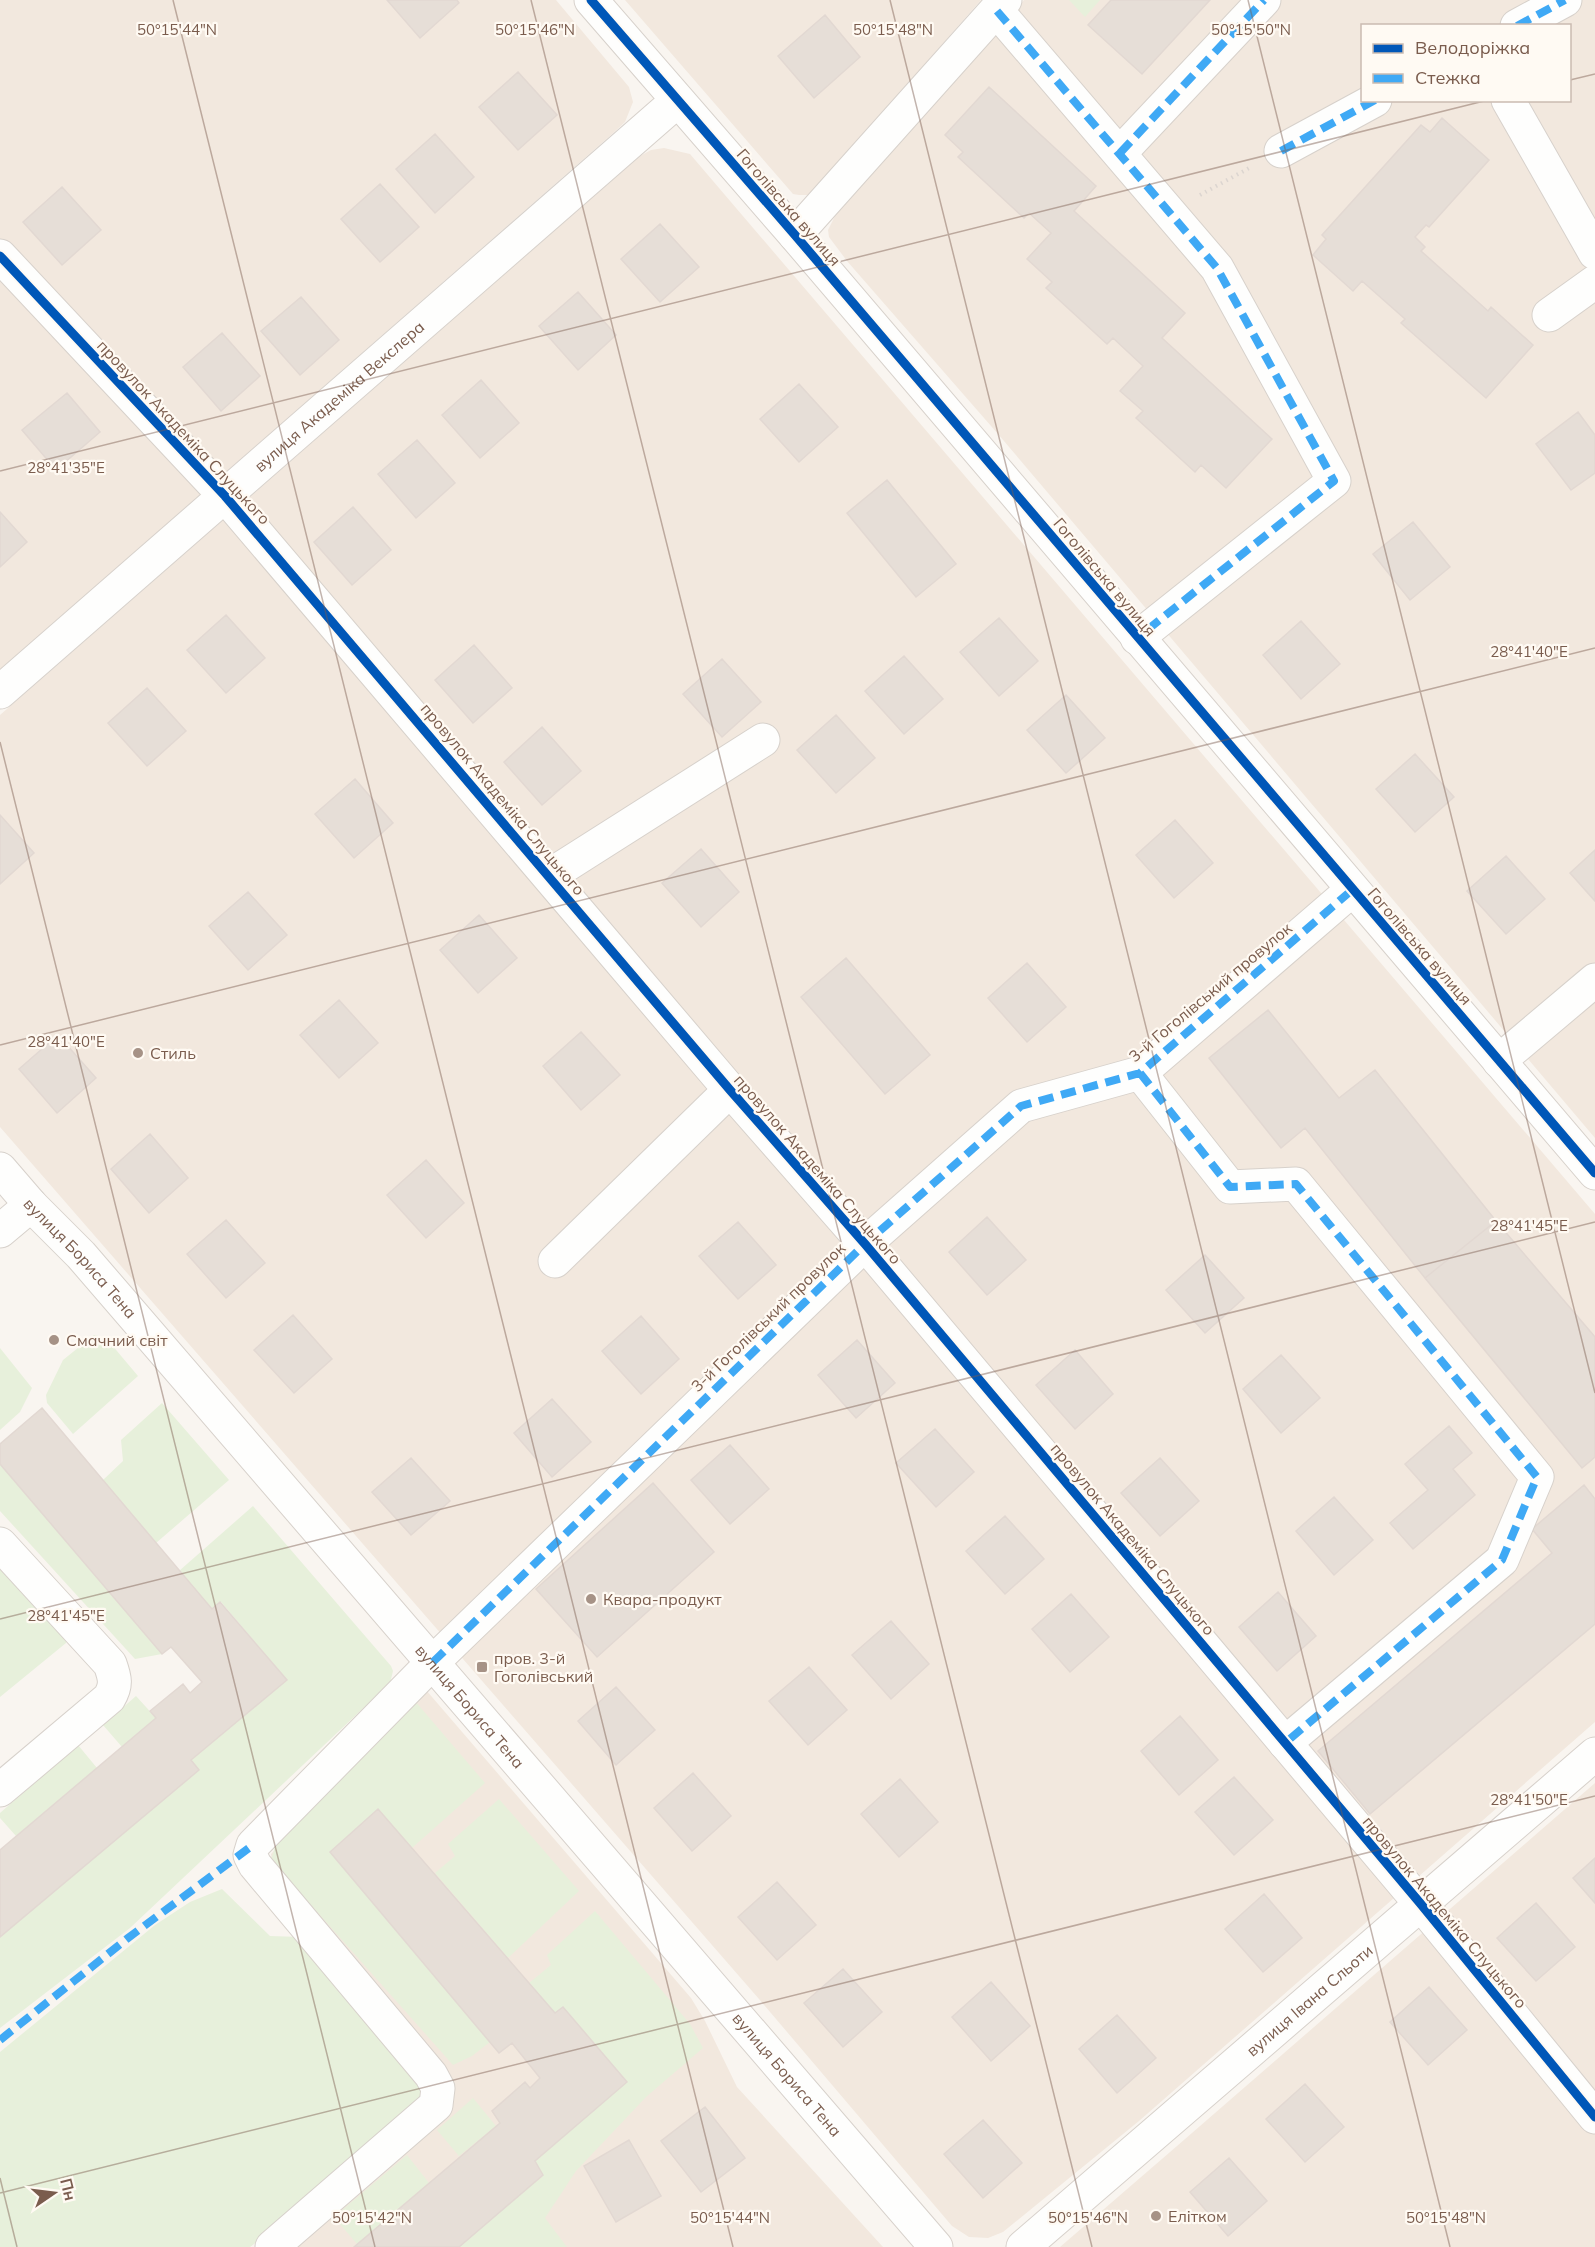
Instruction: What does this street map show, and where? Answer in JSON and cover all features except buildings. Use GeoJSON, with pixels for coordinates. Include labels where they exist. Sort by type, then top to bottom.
{"type":"FeatureCollection","features":[{"type":"Feature","properties":{"kind":"street","name":"Гоголівська вулиця"},"geometry":{"type":"LineString","coordinates":[[591,0],[1595,1173]]}},
{"type":"Feature","properties":{"kind":"street"},"geometry":{"type":"LineString","coordinates":[[1120,153],[1264,0]]}},
{"type":"Feature","properties":{"kind":"street"},"geometry":{"type":"LineString","coordinates":[[1521,24],[1565,0]]}},
{"type":"Feature","properties":{"kind":"street"},"geometry":{"type":"LineString","coordinates":[[795,236],[1001,5],[1120,153],[1217,268],[1334,481],[1137,638]]}},
{"type":"Feature","properties":{"kind":"street","name":"вулиця Академіка Векслера"},"geometry":{"type":"LineString","coordinates":[[0,692],[677,101]]}},
{"type":"Feature","properties":{"kind":"street"},"geometry":{"type":"LineString","coordinates":[[1281,151],[1372,102]]}},
{"type":"Feature","properties":{"kind":"street"},"geometry":{"type":"LineString","coordinates":[[1509,102],[1595,253]]}},
{"type":"Feature","properties":{"kind":"street","name":"провулок Академіка Слуцького"},"geometry":{"type":"LineString","coordinates":[[0,256],[225,496],[730,1090],[865,1244],[1420,1903],[1595,2117]]}},
{"type":"Feature","properties":{"kind":"street"},"geometry":{"type":"LineString","coordinates":[[1549,315],[1595,282]]}},
{"type":"Feature","properties":{"kind":"street"},"geometry":{"type":"LineString","coordinates":[[549,876],[763,740]]}},
{"type":"Feature","properties":{"kind":"street","name":"3-й Гоголівський провулок"},"geometry":{"type":"LineString","coordinates":[[272,2247],[436,2105],[438,2088],[431,2074],[255,1865],[250,1855],[253,1845],[433,1662],[865,1244],[1021,1106],[1140,1073],[1352,890]]}},
{"type":"Feature","properties":{"kind":"street"},"geometry":{"type":"LineString","coordinates":[[1499,1061],[1595,980]]}},
{"type":"Feature","properties":{"kind":"street"},"geometry":{"type":"LineString","coordinates":[[1140,1073],[1230,1187],[1296,1184],[1537,1477],[1502,1560],[1285,1743]]}},
{"type":"Feature","properties":{"kind":"street"},"geometry":{"type":"LineString","coordinates":[[555,1261],[730,1090]]}},
{"type":"Feature","properties":{"kind":"street","name":"вулиця Бориса Тена"},"geometry":{"type":"LineString","coordinates":[[0,1169],[81,1255],[936,2247]]}},
{"type":"Feature","properties":{"kind":"street"},"geometry":{"type":"LineString","coordinates":[[0,1231],[31,1204]]}},
{"type":"Feature","properties":{"kind":"street"},"geometry":{"type":"LineString","coordinates":[[0,1544],[110,1664],[115,1678],[115,1688],[109,1698],[0,1790]]}},
{"type":"Feature","properties":{"kind":"street","name":"вулиця Івана Сльоти"},"geometry":{"type":"LineString","coordinates":[[1023,2247],[1595,1754]]}},
{"type":"Feature","properties":{"kind":"path"},"geometry":{"type":"LineString","coordinates":[[1170,211],[1281,151]]}},
{"type":"Feature","properties":{"kind":"shaded area"},"geometry":{"type":"Polygon","coordinates":[[[0,0],[556,0],[629,87],[633,102],[625,122],[611,135],[0,670],[0,0]]]}},
{"type":"Feature","properties":{"kind":"shaded area"},"geometry":{"type":"Polygon","coordinates":[[[625,0],[981,0],[815,190],[808,195],[799,195],[793,194],[625,0]]]}},
{"type":"Feature","properties":{"kind":"shaded area"},"geometry":{"type":"Polygon","coordinates":[[[1024,0],[1595,0],[1595,1138],[998,434],[847,261],[829,237],[828,230],[837,212],[926,114],[1024,0]]]}},
{"type":"Feature","properties":{"kind":"shaded area"},"geometry":{"type":"Polygon","coordinates":[[[664,148],[690,154],[1595,1214],[1595,1722],[1139,2121],[1003,2232],[988,2238],[969,2237],[952,2226],[759,1999],[0,1127],[0,715],[640,156],[651,150],[664,148]]]}},
{"type":"Feature","properties":{"kind":"shaded area"},"geometry":{"type":"Polygon","coordinates":[[[426,1690],[691,1998],[705,2021],[737,2087],[883,2247],[286,2247],[452,2104],[454,2097],[452,2088],[273,1871],[271,1854],[426,1690]]]}},
{"type":"Feature","properties":{"kind":"shaded area"},"geometry":{"type":"Polygon","coordinates":[[[1595,1783],[1595,2247],[1060,2247],[1177,2146],[1595,1783]]]}},
{"type":"Feature","properties":{"kind":"green space"},"geometry":{"type":"Polygon","coordinates":[[[1069,0],[1100,0],[1085,17],[1069,0]]]}},
{"type":"Feature","properties":{"kind":"green space"},"geometry":{"type":"Polygon","coordinates":[[[94,1335],[106,1338],[138,1376],[73,1434],[47,1403],[46,1395],[63,1360],[94,1335]]]}},
{"type":"Feature","properties":{"kind":"green space"},"geometry":{"type":"Polygon","coordinates":[[[0,1348],[32,1388],[20,1412],[0,1430],[0,1348]]]}},
{"type":"Feature","properties":{"kind":"green space"},"geometry":{"type":"Polygon","coordinates":[[[162,1403],[229,1480],[156,1543],[103,1480],[123,1461],[121,1440],[162,1403]]]}},
{"type":"Feature","properties":{"kind":"green space"},"geometry":{"type":"Polygon","coordinates":[[[0,1464],[162,1654],[135,1659],[0,1511],[0,1464]]]}},
{"type":"Feature","properties":{"kind":"green space"},"geometry":{"type":"Polygon","coordinates":[[[253,1506],[391,1666],[393,1671],[390,1683],[130,1928],[0,2028],[0,1937],[198,1770],[191,1760],[287,1680],[221,1602],[212,1609],[179,1571],[253,1506]]]}},
{"type":"Feature","properties":{"kind":"green space"},"geometry":{"type":"Polygon","coordinates":[[[0,1558],[68,1637],[66,1643],[0,1697],[0,1558]]]}},
{"type":"Feature","properties":{"kind":"green space"},"geometry":{"type":"Polygon","coordinates":[[[409,1694],[485,1783],[412,1848],[378,1809],[330,1852],[490,2042],[472,2056],[453,2065],[271,1860],[277,1840],[409,1694]]]}},
{"type":"Feature","properties":{"kind":"green space"},"geometry":{"type":"Polygon","coordinates":[[[136,1696],[156,1718],[122,1747],[103,1725],[136,1696]]]}},
{"type":"Feature","properties":{"kind":"green space"},"geometry":{"type":"Polygon","coordinates":[[[78,1745],[97,1768],[16,1836],[0,1818],[0,1813],[78,1745]]]}},
{"type":"Feature","properties":{"kind":"green space"},"geometry":{"type":"Polygon","coordinates":[[[499,1799],[579,1891],[508,1958],[435,1873],[455,1856],[448,1844],[499,1799]]]}},
{"type":"Feature","properties":{"kind":"green space"},"geometry":{"type":"Polygon","coordinates":[[[222,1889],[270,1936],[301,1937],[423,2087],[422,2101],[304,2206],[250,2247],[0,2247],[0,2052],[155,1925],[190,1902],[222,1889]]]}},
{"type":"Feature","properties":{"kind":"green space"},"geometry":{"type":"Polygon","coordinates":[[[595,1911],[690,2024],[703,2048],[646,2097],[576,2171],[545,2218],[567,2247],[459,2247],[543,2175],[535,2161],[563,2007],[555,2013],[529,1983],[551,1965],[547,1955],[595,1911]]]}},
{"type":"Feature","properties":{"kind":"green space"},"geometry":{"type":"Polygon","coordinates":[[[473,2098],[496,2126],[459,2156],[437,2130],[473,2098]]]}},
{"type":"Feature","properties":{"kind":"green space"},"geometry":{"type":"Polygon","coordinates":[[[407,2155],[429,2183],[357,2244],[334,2217],[407,2155]]]}},
{"type":"Feature","properties":{"kind":"marked path"},"geometry":{"type":"LineString","coordinates":[[1120,153],[1264,0]]}},
{"type":"Feature","properties":{"kind":"marked path"},"geometry":{"type":"LineString","coordinates":[[1521,24],[1565,0]]}},
{"type":"Feature","properties":{"kind":"marked path"},"geometry":{"type":"LineString","coordinates":[[997,11],[1217,268],[1334,481],[1137,638]]}},
{"type":"Feature","properties":{"kind":"marked path"},"geometry":{"type":"LineString","coordinates":[[1281,151],[1371,102]]}},
{"type":"Feature","properties":{"kind":"marked path"},"geometry":{"type":"LineString","coordinates":[[433,1662],[865,1244],[1021,1106],[1140,1073],[1352,890]]}},
{"type":"Feature","properties":{"kind":"marked path"},"geometry":{"type":"LineString","coordinates":[[1140,1073],[1230,1187],[1296,1184],[1537,1477],[1502,1560],[1285,1743]]}},
{"type":"Feature","properties":{"kind":"marked path"},"geometry":{"type":"LineString","coordinates":[[0,2040],[128,1938],[253,1845]]}},
{"type":"Feature","properties":{"kind":"cycle path"},"geometry":{"type":"LineString","coordinates":[[591,0],[795,235],[1595,1173]]}},
{"type":"Feature","properties":{"kind":"cycle path"},"geometry":{"type":"LineString","coordinates":[[0,256],[225,496],[730,1090],[865,1244],[1420,1903],[1595,2117]]}},
{"type":"Feature","properties":{"kind":"place","name":"Стиль"},"geometry":{"type":"Point","coordinates":[138,1053]}},
{"type":"Feature","properties":{"kind":"place","name":"Смачний світ"},"geometry":{"type":"Point","coordinates":[54,1340]}},
{"type":"Feature","properties":{"kind":"place","name":"Квара-продукт"},"geometry":{"type":"Point","coordinates":[591,1599]}},
{"type":"Feature","properties":{"kind":"place","name":"пров. 3-й Гоголівський"},"geometry":{"type":"Point","coordinates":[482,1667]}},
{"type":"Feature","properties":{"kind":"place","name":"Елітком"},"geometry":{"type":"Point","coordinates":[1156,2216]}}]}
